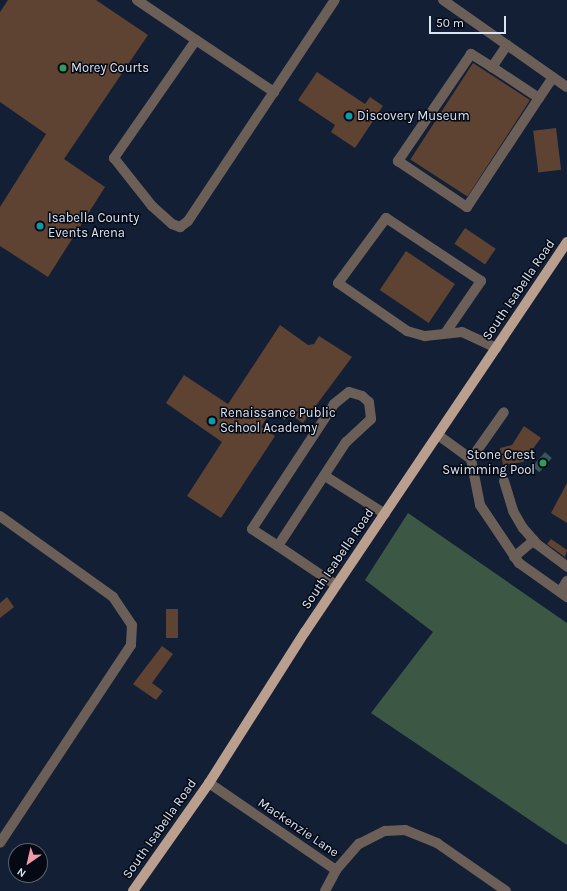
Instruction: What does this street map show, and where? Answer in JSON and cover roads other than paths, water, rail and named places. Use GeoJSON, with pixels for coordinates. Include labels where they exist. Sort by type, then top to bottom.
{"type":"FeatureCollection","features":[{"type":"Feature","properties":{"kind":"main road","name":"South Isabella Road"},"geometry":{"type":"LineString","coordinates":[[133,891],[209,783],[336,585],[567,242]]}},
{"type":"Feature","properties":{"kind":"street"},"geometry":{"type":"LineString","coordinates":[[137,0],[274,92]]}},
{"type":"Feature","properties":{"kind":"street"},"geometry":{"type":"LineString","coordinates":[[196,40],[114,158],[152,206],[172,224],[180,227],[188,221],[335,0]]}},
{"type":"Feature","properties":{"kind":"street"},"geometry":{"type":"LineString","coordinates":[[443,0],[567,87]]}},
{"type":"Feature","properties":{"kind":"street"},"geometry":{"type":"LineString","coordinates":[[492,67],[507,45]]}},
{"type":"Feature","properties":{"kind":"street"},"geometry":{"type":"LineString","coordinates":[[539,98],[471,54],[398,161],[467,207],[539,98],[553,76]]}},
{"type":"Feature","properties":{"kind":"street"},"geometry":{"type":"LineString","coordinates":[[446,332],[481,281],[386,218],[338,284],[407,331],[426,336],[446,332],[462,332],[496,348]]}},
{"type":"Feature","properties":{"kind":"street"},"geometry":{"type":"LineString","coordinates":[[278,546],[346,442],[371,419],[369,402],[362,396],[349,392],[334,404],[252,529],[336,585]]}},
{"type":"Feature","properties":{"kind":"street"},"geometry":{"type":"LineString","coordinates":[[471,460],[504,412]]}},
{"type":"Feature","properties":{"kind":"street"},"geometry":{"type":"LineString","coordinates":[[438,435],[471,460],[480,505],[514,558],[564,594],[567,582]]}},
{"type":"Feature","properties":{"kind":"street"},"geometry":{"type":"LineString","coordinates":[[325,476],[385,514]]}},
{"type":"Feature","properties":{"kind":"street"},"geometry":{"type":"LineString","coordinates":[[504,481],[513,512],[534,540],[567,567]]}},
{"type":"Feature","properties":{"kind":"street"},"geometry":{"type":"LineString","coordinates":[[0,516],[113,597],[132,625],[131,645],[0,843]]}},
{"type":"Feature","properties":{"kind":"street"},"geometry":{"type":"LineString","coordinates":[[514,558],[534,540]]}},
{"type":"Feature","properties":{"kind":"street","name":"Mackenzie Lane"},"geometry":{"type":"LineString","coordinates":[[209,783],[336,870],[359,844],[372,835],[385,831],[405,830],[437,843],[506,891]]}},
{"type":"Feature","properties":{"kind":"street"},"geometry":{"type":"LineString","coordinates":[[325,891],[336,870]]}},
{"type":"Feature","properties":{"kind":"place","name":"Morey Courts"},"geometry":{"type":"Point","coordinates":[63,68]}},
{"type":"Feature","properties":{"kind":"place","name":"Discovery Museum"},"geometry":{"type":"Point","coordinates":[349,116]}},
{"type":"Feature","properties":{"kind":"place","name":"Isabella County Events Arena"},"geometry":{"type":"Point","coordinates":[40,226]}},
{"type":"Feature","properties":{"kind":"place","name":"Renaissance Public School Academy"},"geometry":{"type":"Point","coordinates":[212,421]}},
{"type":"Feature","properties":{"kind":"place","name":"Stone Crest Swimming Pool"},"geometry":{"type":"Point","coordinates":[543,463]}}]}
